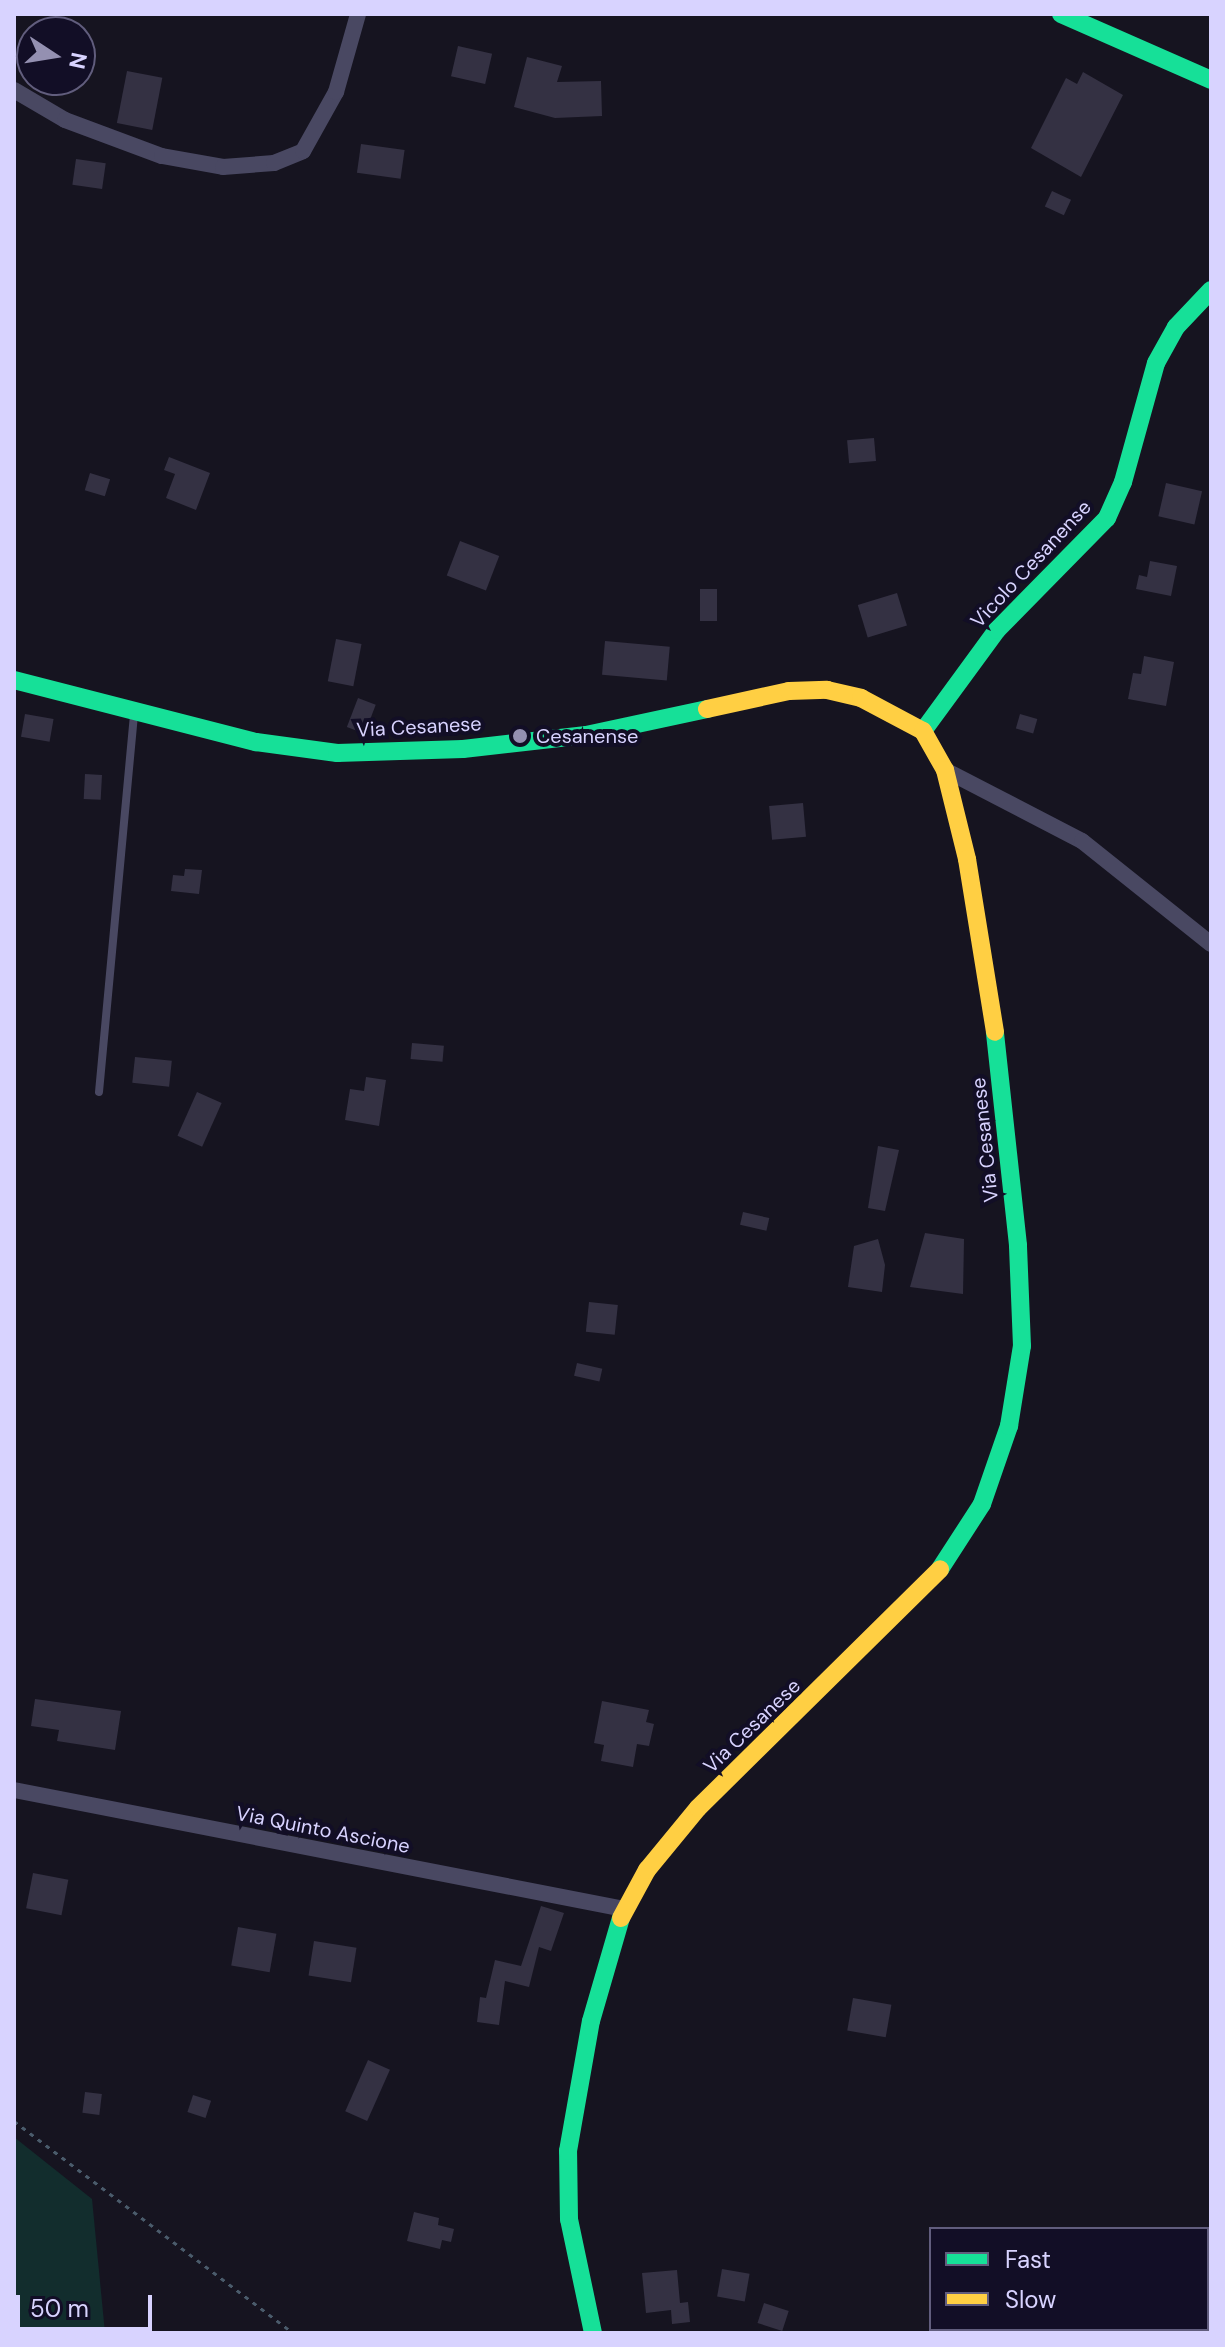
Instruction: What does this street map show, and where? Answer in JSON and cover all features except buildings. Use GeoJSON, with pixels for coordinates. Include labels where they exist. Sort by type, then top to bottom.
{"type":"FeatureCollection","features":[{"type":"Feature","properties":{"kind":"street"},"geometry":{"type":"LineString","coordinates":[[14,90],[65,120],[162,156],[223,167],[274,163],[303,151],[329,104],[358,14]]}},
{"type":"Feature","properties":{"kind":"street"},"geometry":{"type":"LineString","coordinates":[[1061,14],[1211,80]]}},
{"type":"Feature","properties":{"kind":"street","name":"Vicolo Cesanense"},"geometry":{"type":"LineString","coordinates":[[923,731],[997,630],[1107,518],[1123,482],[1156,363],[1176,327],[1211,290]]}},
{"type":"Feature","properties":{"kind":"street","name":"Via Cesanese"},"geometry":{"type":"LineString","coordinates":[[14,680],[256,742],[378,753],[586,735],[808,688],[861,698],[923,731],[945,770],[970,871],[990,986],[1018,1245],[1022,1346],[1003,1450],[982,1504],[936,1576],[698,1808],[647,1870],[624,1909],[591,2021],[568,2151],[569,2219],[593,2333]]}},
{"type":"Feature","properties":{"kind":"street"},"geometry":{"type":"LineString","coordinates":[[945,770],[1082,841],[1211,944]]}},
{"type":"Feature","properties":{"kind":"street","name":"Via Quinto Ascione"},"geometry":{"type":"LineString","coordinates":[[14,1790],[624,1909]]}},
{"type":"Feature","properties":{"kind":"lane"},"geometry":{"type":"LineString","coordinates":[[99,1092],[135,711]]}},
{"type":"Feature","properties":{"kind":"path"},"geometry":{"type":"LineString","coordinates":[[14,2121],[293,2333]]}},
{"type":"Feature","properties":{"kind":"green space"},"geometry":{"type":"Polygon","coordinates":[[[14,2137],[92,2199],[105,2333],[14,2333],[14,2137]]]}},
{"type":"Feature","properties":{"kind":"traffic: fast"},"geometry":{"type":"LineString","coordinates":[[1061,14],[1211,80]]}},
{"type":"Feature","properties":{"kind":"traffic: fast"},"geometry":{"type":"LineString","coordinates":[[923,731],[997,630],[1107,518],[1123,482],[1156,363],[1176,327],[1211,290]]}},
{"type":"Feature","properties":{"kind":"traffic: fast"},"geometry":{"type":"LineString","coordinates":[[14,680],[256,742],[337,753],[463,749],[586,735],[707,709]]}},
{"type":"Feature","properties":{"kind":"traffic: fast"},"geometry":{"type":"LineString","coordinates":[[940,1569],[982,1504],[1009,1426],[1022,1346],[1018,1245],[995,1032]]}},
{"type":"Feature","properties":{"kind":"traffic: fast"},"geometry":{"type":"LineString","coordinates":[[593,2333],[569,2219],[568,2151],[591,2021],[621,1918]]}},
{"type":"Feature","properties":{"kind":"traffic: slow"},"geometry":{"type":"LineString","coordinates":[[707,709],[789,691],[827,690],[861,698],[923,731],[945,770],[967,859],[995,1032]]}},
{"type":"Feature","properties":{"kind":"traffic: slow"},"geometry":{"type":"LineString","coordinates":[[621,1918],[647,1870],[698,1808],[940,1569]]}},
{"type":"Feature","properties":{"kind":"place","name":"Cesanense"},"geometry":{"type":"Point","coordinates":[520,736]}}]}
